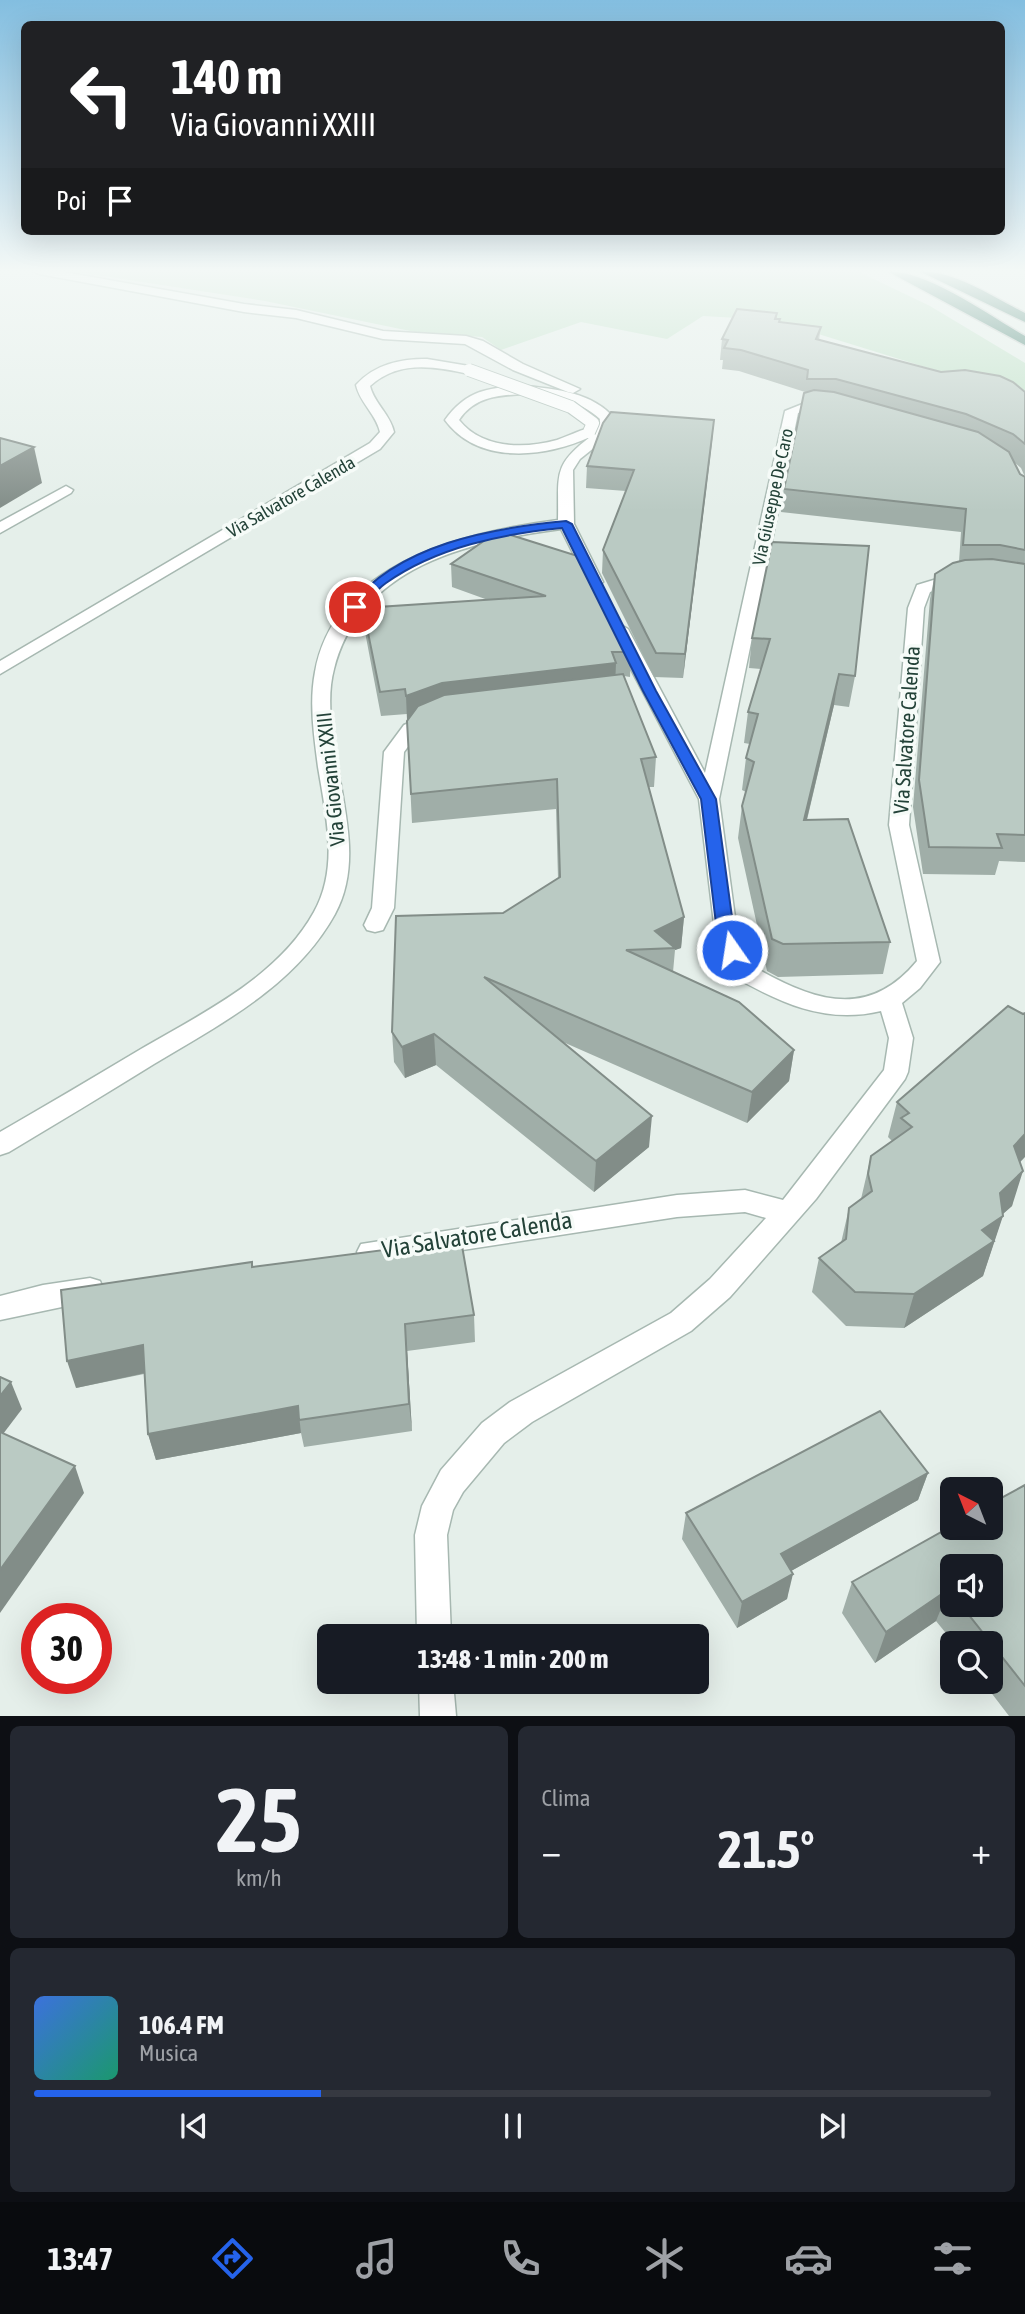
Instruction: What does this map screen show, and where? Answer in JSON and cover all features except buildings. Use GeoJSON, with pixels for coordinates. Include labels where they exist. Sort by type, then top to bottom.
{"type":"FeatureCollection","features":[{"type":"Feature","properties":{"kind":"street"},"geometry":{"type":"LineString","coordinates":[[491,351],[518,368],[562,383],[600,410]]}},
{"type":"Feature","properties":{"kind":"street","name":"Via Salvatore Calenda"},"geometry":{"type":"LineString","coordinates":[[0,668],[375,446],[387,432],[386,425],[364,395],[363,385],[380,371],[425,362],[469,370],[508,386],[571,407],[593,423],[589,432],[577,439],[531,449],[489,445],[457,430],[452,420],[455,411],[464,403],[494,392],[516,389],[549,392],[600,410],[607,418],[605,429],[574,456],[566,470],[566,524],[605,601],[643,692],[709,799],[726,932],[737,968],[775,991],[802,1001],[830,1006],[859,1005],[889,999],[919,975],[929,962],[900,825],[918,598],[923,589],[937,582],[983,576]]}},
{"type":"Feature","properties":{"kind":"street","name":"Via Giuseppe De Caro"},"geometry":{"type":"LineString","coordinates":[[709,799],[792,411],[797,407],[810,405],[846,411]]}},
{"type":"Feature","properties":{"kind":"street"},"geometry":{"type":"LineString","coordinates":[[0,528],[66,489]]}},
{"type":"Feature","properties":{"kind":"street","name":"Via Giovanni XXIII"},"geometry":{"type":"LineString","coordinates":[[0,1145],[237,1003],[274,976],[301,946],[327,908],[340,871],[335,798],[322,719],[324,675],[333,638],[364,595],[405,565],[449,547],[527,528],[566,524]]}},
{"type":"Feature","properties":{"kind":"street"},"geometry":{"type":"LineString","coordinates":[[374,925],[383,908],[394,752],[411,729],[425,721],[457,715]]}},
{"type":"Feature","properties":{"kind":"street"},"geometry":{"type":"LineString","coordinates":[[434,1624],[431,1535],[438,1506],[470,1457],[492,1433],[521,1412],[681,1322],[720,1288],[807,1191],[897,1072],[901,1038],[889,999]]}},
{"type":"Feature","properties":{"kind":"street","name":"Via Salvatore Calenda"},"geometry":{"type":"LineString","coordinates":[[342,1256],[677,1206],[745,1201],[787,1212]]}},
{"type":"Feature","properties":{"kind":"street"},"geometry":{"type":"LineString","coordinates":[[0,1308],[43,1297],[111,1287]]}},
{"type":"Feature","properties":{"kind":"street"},"geometry":{"type":"LineString","coordinates":[[437,1694],[438,1716]]}},
{"type":"Feature","properties":{"kind":"green space"},"geometry":{"type":"Polygon","coordinates":[[[873,351],[1005,351],[1025,363],[1025,398],[873,351]]]}},
{"type":"Feature","properties":{"kind":"route"},"geometry":{"type":"LineString","coordinates":[[355,607],[380,581],[424,556],[485,536],[566,524],[649,691],[709,799],[726,932],[732,950]]}}]}
